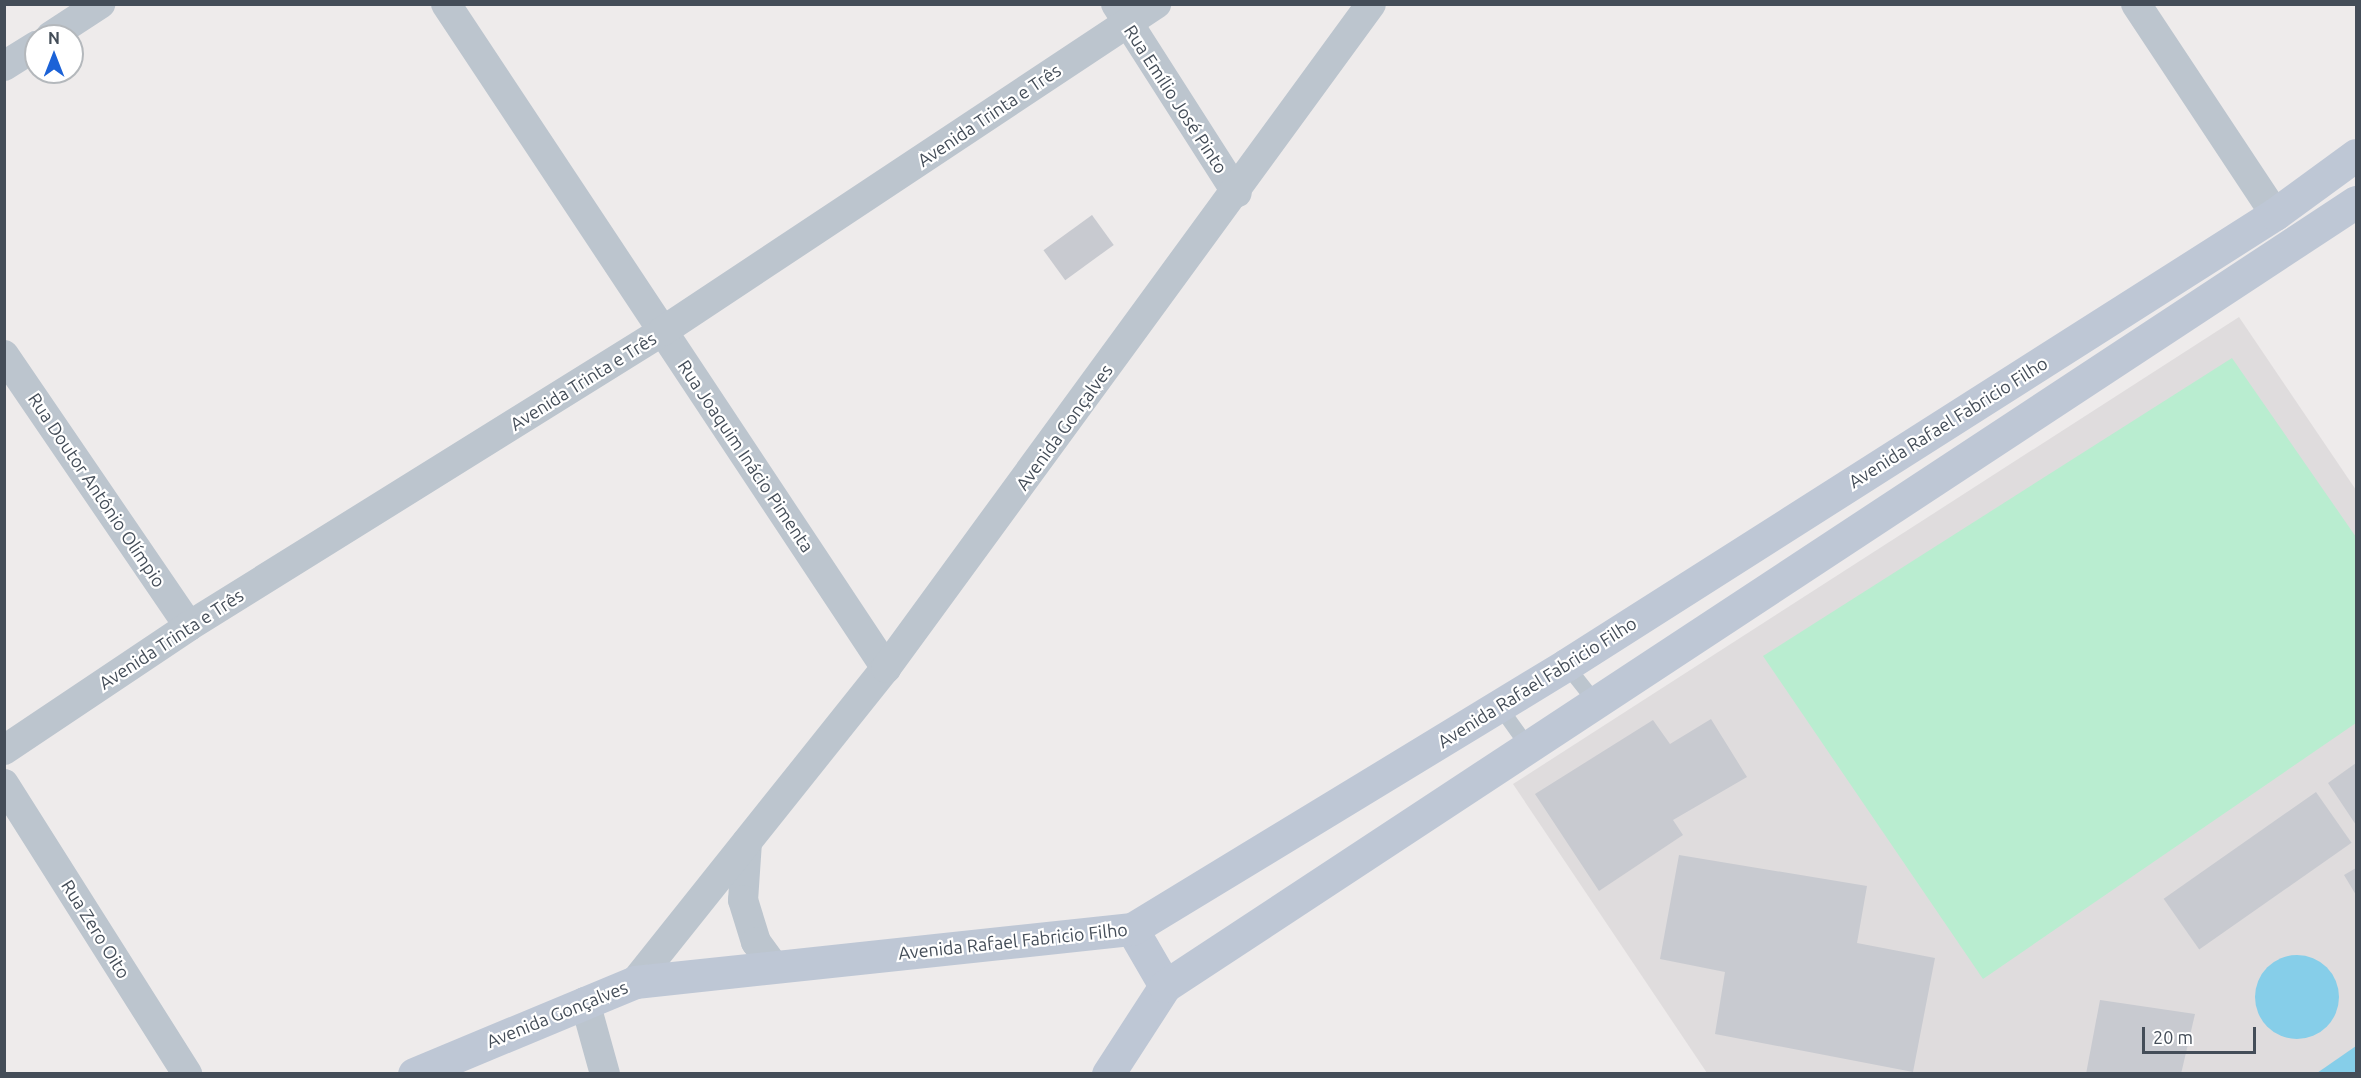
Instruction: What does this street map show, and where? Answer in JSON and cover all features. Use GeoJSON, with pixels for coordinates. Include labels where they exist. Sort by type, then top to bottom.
{"type":"FeatureCollection","features":[{"type":"Feature","properties":{"kind":"street"},"geometry":{"type":"LineString","coordinates":[[69,24],[100,4]]}},
{"type":"Feature","properties":{"kind":"street","name":"Rua Joaquim Inácio Pimenta"},"geometry":{"type":"LineString","coordinates":[[446,4],[886,668]]}},
{"type":"Feature","properties":{"kind":"street","name":"Avenida Trinta e Três"},"geometry":{"type":"LineString","coordinates":[[4,750],[189,626],[663,331],[1122,14],[1156,4]]}},
{"type":"Feature","properties":{"kind":"street","name":"Avenida Gonçalves"},"geometry":{"type":"LineString","coordinates":[[414,1074],[635,982],[886,668],[1237,193],[1371,4]]}},
{"type":"Feature","properties":{"kind":"street"},"geometry":{"type":"LineString","coordinates":[[2136,4],[2275,214]]}},
{"type":"Feature","properties":{"kind":"street","name":"Rua Emílio José Pinto"},"geometry":{"type":"LineString","coordinates":[[1122,14],[1237,193]]}},
{"type":"Feature","properties":{"kind":"street"},"geometry":{"type":"LineString","coordinates":[[4,66],[24,54]]}},
{"type":"Feature","properties":{"kind":"street","name":"Avenida Rafael Fabricio Filho"},"geometry":{"type":"LineString","coordinates":[[635,982],[1132,929],[1566,664],[2275,214],[2356,155]]}},
{"type":"Feature","properties":{"kind":"street"},"geometry":{"type":"LineString","coordinates":[[1108,1074],[1165,986],[2356,202]]}},
{"type":"Feature","properties":{"kind":"street","name":"Rua Doutor Antônio Olímpio"},"geometry":{"type":"LineString","coordinates":[[4,355],[189,626]]}},
{"type":"Feature","properties":{"kind":"street","name":"Rua Zero Oito"},"geometry":{"type":"LineString","coordinates":[[4,784],[187,1074]]}},
{"type":"Feature","properties":{"kind":"street"},"geometry":{"type":"LineString","coordinates":[[747,842],[743,900],[756,942],[775,968]]}},
{"type":"Feature","properties":{"kind":"street"},"geometry":{"type":"LineString","coordinates":[[1132,929],[1165,986]]}},
{"type":"Feature","properties":{"kind":"street"},"geometry":{"type":"LineString","coordinates":[[585,1002],[605,1074]]}},
{"type":"Feature","properties":{"kind":"lane"},"geometry":{"type":"LineString","coordinates":[[1566,664],[1596,703]]}},
{"type":"Feature","properties":{"kind":"lane"},"geometry":{"type":"LineString","coordinates":[[1499,706],[1529,747]]}},
{"type":"Feature","properties":{"kind":"shaded area"},"geometry":{"type":"Polygon","coordinates":[[[2239,317],[2356,490],[2356,1073],[1707,1073],[1513,784],[2239,317]]]}},
{"type":"Feature","properties":{"kind":"green space"},"geometry":{"type":"Polygon","coordinates":[[[2232,358],[2356,537],[2356,723],[1983,979],[1763,656],[2232,358]]]}},
{"type":"Feature","properties":{"kind":"water"},"geometry":{"type":"Polygon","coordinates":[[[2289,955],[2305,955],[2321,962],[2332,973],[2339,989],[2336,1013],[2327,1027],[2305,1039],[2289,1039],[2273,1032],[2262,1021],[2255,1005],[2255,989],[2262,973],[2273,962],[2289,955]]]}},
{"type":"Feature","properties":{"kind":"water"},"geometry":{"type":"Polygon","coordinates":[[[2356,1046],[2356,1073],[2317,1073],[2356,1046]]]}},
{"type":"Feature","properties":{"kind":"building"},"geometry":{"type":"Polygon","coordinates":[[[1092,215],[1114,245],[1065,280],[1043,250],[1092,215]]]}},
{"type":"Feature","properties":{"kind":"building"},"geometry":{"type":"Polygon","coordinates":[[[1711,719],[1747,777],[1673,820],[1683,835],[1599,891],[1535,794],[1653,720],[1670,744],[1711,719]]]}},
{"type":"Feature","properties":{"kind":"building"},"geometry":{"type":"Polygon","coordinates":[[[2356,763],[2356,825],[2328,783],[2356,763]]]}},
{"type":"Feature","properties":{"kind":"building"},"geometry":{"type":"Polygon","coordinates":[[[2316,792],[2352,843],[2199,949],[2164,899],[2316,792]]]}},
{"type":"Feature","properties":{"kind":"building"},"geometry":{"type":"Polygon","coordinates":[[[1679,855],[1867,886],[1857,943],[1935,958],[1913,1072],[1715,1034],[1725,972],[1660,959],[1679,855]]]}},
{"type":"Feature","properties":{"kind":"building"},"geometry":{"type":"Polygon","coordinates":[[[2356,868],[2356,895],[2344,875],[2356,868]]]}},
{"type":"Feature","properties":{"kind":"building"},"geometry":{"type":"Polygon","coordinates":[[[2100,1000],[2195,1014],[2181,1074],[2086,1074],[2100,1000]]]}}]}
